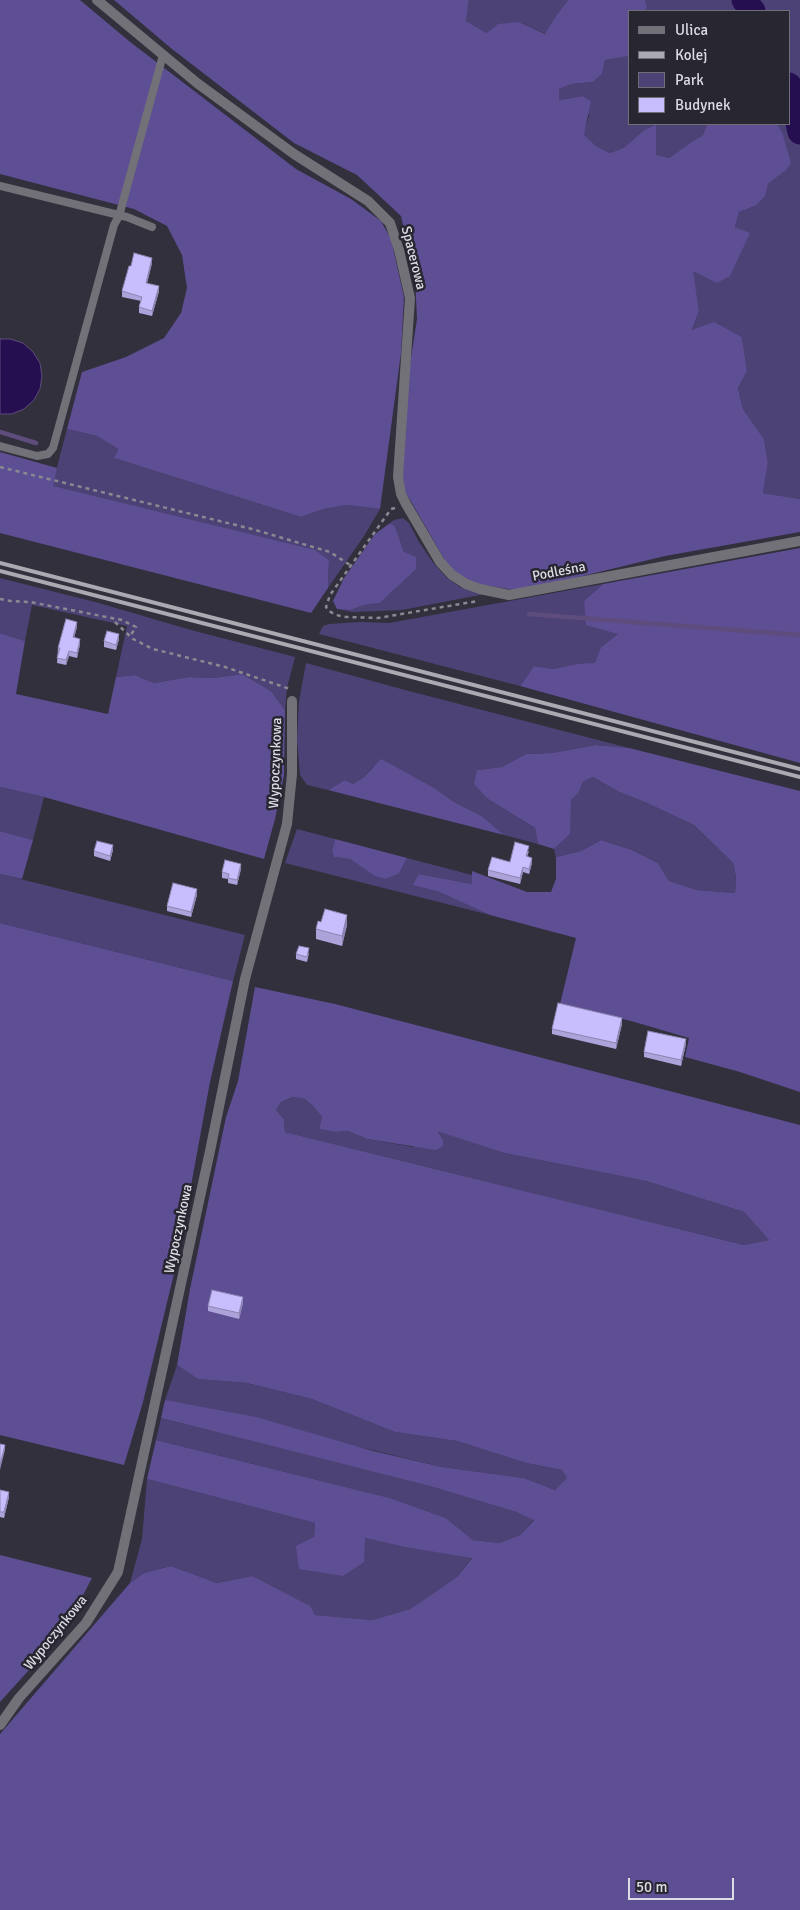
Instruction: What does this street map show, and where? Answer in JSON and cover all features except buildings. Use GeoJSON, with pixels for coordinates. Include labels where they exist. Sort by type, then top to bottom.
{"type":"FeatureCollection","features":[{"type":"Feature","properties":{"kind":"street","name":"Spacerowa"},"geometry":{"type":"LineString","coordinates":[[96,0],[197,83],[294,154],[368,201],[390,223],[399,250],[410,298],[398,477],[401,494],[440,562],[452,575],[466,584],[480,589],[509,595]]}},
{"type":"Feature","properties":{"kind":"street","name":"Podleśna"},"geometry":{"type":"LineString","coordinates":[[509,595],[800,541]]}},
{"type":"Feature","properties":{"kind":"street","name":"Wypoczynkowa"},"geometry":{"type":"LineString","coordinates":[[0,1725],[19,1698],[86,1623],[118,1572],[208,1161],[245,979],[287,824],[292,774],[292,701]]}},
{"type":"Feature","properties":{"kind":"lane"},"geometry":{"type":"LineString","coordinates":[[0,446],[43,456],[48,454],[53,448],[163,55]]}},
{"type":"Feature","properties":{"kind":"lane"},"geometry":{"type":"LineString","coordinates":[[0,186],[137,220],[152,227]]}},
{"type":"Feature","properties":{"kind":"path"},"geometry":{"type":"LineString","coordinates":[[0,467],[261,532],[330,552],[350,564]]}},
{"type":"Feature","properties":{"kind":"path"},"geometry":{"type":"LineString","coordinates":[[406,504],[391,509],[350,564],[330,595],[326,607],[336,615],[346,618],[378,618],[480,601]]}},
{"type":"Feature","properties":{"kind":"path"},"geometry":{"type":"LineString","coordinates":[[0,599],[30,602],[122,620],[136,627],[130,636]]}},
{"type":"Feature","properties":{"kind":"path"},"geometry":{"type":"LineString","coordinates":[[115,622],[130,636],[152,649],[225,667],[290,688],[292,701]]}},
{"type":"Feature","properties":{"kind":"green space"},"geometry":{"type":"Polygon","coordinates":[[[469,0],[568,0],[546,34],[519,22],[487,33],[466,21],[469,0]]]}},
{"type":"Feature","properties":{"kind":"green space"},"geometry":{"type":"Polygon","coordinates":[[[645,0],[800,0],[800,499],[763,493],[768,463],[764,439],[743,409],[738,388],[747,371],[742,337],[727,330],[692,331],[699,311],[692,270],[749,233],[735,227],[739,212],[755,206],[768,184],[785,171],[782,132],[778,125],[790,125],[790,10],[646,10],[645,0]]]}},
{"type":"Feature","properties":{"kind":"green space"},"geometry":{"type":"Polygon","coordinates":[[[628,55],[628,125],[707,125],[703,135],[669,158],[656,156],[656,126],[644,130],[625,147],[610,153],[596,146],[583,135],[589,116],[582,96],[559,100],[559,89],[572,84],[593,82],[602,74],[605,60],[628,55]]]}},
{"type":"Feature","properties":{"kind":"green space"},"geometry":{"type":"Polygon","coordinates":[[[67,429],[97,436],[118,449],[114,458],[301,517],[324,509],[347,505],[380,509],[328,588],[329,560],[52,486],[67,429]]]}},
{"type":"Feature","properties":{"kind":"green space"},"geometry":{"type":"Polygon","coordinates":[[[403,518],[409,523],[434,564],[447,578],[460,587],[485,594],[402,610],[352,612],[337,609],[351,610],[364,605],[380,603],[397,587],[404,552],[395,526],[390,523],[403,518]]]}},
{"type":"Feature","properties":{"kind":"green space"},"geometry":{"type":"Polygon","coordinates":[[[0,578],[295,657],[287,688],[285,710],[271,691],[242,674],[213,678],[189,677],[154,683],[135,675],[116,677],[127,626],[32,605],[25,641],[0,633],[0,578]]]}},
{"type":"Feature","properties":{"kind":"green space"},"geometry":{"type":"Polygon","coordinates":[[[603,584],[584,601],[618,634],[601,647],[595,664],[576,664],[553,669],[534,666],[520,686],[319,634],[323,626],[329,624],[389,623],[603,584]]]}},
{"type":"Feature","properties":{"kind":"green space"},"geometry":{"type":"Polygon","coordinates":[[[306,663],[629,748],[596,745],[552,753],[526,754],[502,767],[477,770],[488,799],[535,828],[538,844],[504,835],[482,816],[454,802],[436,789],[373,767],[364,777],[353,784],[345,780],[328,790],[307,785],[300,775],[297,739],[299,701],[306,663]]]}},
{"type":"Feature","properties":{"kind":"green space"},"geometry":{"type":"Polygon","coordinates":[[[593,777],[619,792],[694,825],[733,863],[736,877],[735,893],[697,890],[669,881],[658,863],[632,850],[601,840],[581,851],[556,857],[554,849],[570,834],[570,800],[579,792],[583,782],[593,777]]]}},
{"type":"Feature","properties":{"kind":"green space"},"geometry":{"type":"Polygon","coordinates":[[[0,787],[44,797],[33,840],[0,831],[0,787]]]}},
{"type":"Feature","properties":{"kind":"green space"},"geometry":{"type":"Polygon","coordinates":[[[297,829],[335,839],[332,851],[334,857],[350,859],[385,879],[399,874],[407,858],[472,875],[472,884],[419,874],[412,885],[439,892],[490,915],[285,863],[297,829]]]}},
{"type":"Feature","properties":{"kind":"green space"},"geometry":{"type":"Polygon","coordinates":[[[0,874],[245,935],[233,981],[0,923],[0,874]]]}},
{"type":"Feature","properties":{"kind":"green space"},"geometry":{"type":"Polygon","coordinates":[[[293,1097],[305,1099],[322,1117],[319,1129],[335,1132],[348,1131],[367,1139],[413,1147],[436,1130],[504,1153],[646,1181],[744,1212],[769,1240],[744,1245],[285,1132],[284,1119],[276,1110],[281,1102],[293,1097]]]}},
{"type":"Feature","properties":{"kind":"green space"},"geometry":{"type":"Polygon","coordinates":[[[177,1365],[198,1379],[247,1383],[312,1399],[395,1432],[457,1441],[526,1463],[562,1470],[568,1478],[555,1490],[524,1478],[442,1467],[165,1400],[177,1365]]]}},
{"type":"Feature","properties":{"kind":"green space"},"geometry":{"type":"Polygon","coordinates":[[[161,1418],[433,1487],[534,1519],[520,1535],[499,1543],[473,1540],[446,1518],[390,1498],[156,1440],[161,1418]]]}},
{"type":"Feature","properties":{"kind":"green space"},"geometry":{"type":"Polygon","coordinates":[[[147,1479],[315,1523],[314,1537],[365,1538],[404,1547],[472,1557],[457,1577],[410,1609],[372,1620],[314,1615],[252,1576],[217,1583],[171,1566],[144,1573],[130,1583],[142,1539],[147,1479]]]}},
{"type":"Feature","properties":{"kind":"shaded area"},"geometry":{"type":"Polygon","coordinates":[[[0,0],[80,0],[129,41],[296,169],[351,199],[381,221],[391,239],[404,297],[401,353],[380,509],[347,505],[324,509],[301,517],[114,458],[118,449],[97,436],[67,429],[82,372],[126,357],[164,338],[181,313],[187,288],[182,255],[167,226],[134,209],[0,174],[0,0]]]}},
{"type":"Feature","properties":{"kind":"shaded area"},"geometry":{"type":"Polygon","coordinates":[[[114,0],[469,0],[466,21],[487,33],[498,24],[519,22],[545,34],[568,0],[645,0],[646,10],[628,10],[628,56],[605,60],[602,74],[593,82],[572,84],[559,89],[559,100],[582,96],[591,101],[584,135],[596,146],[610,153],[625,147],[644,130],[656,125],[656,155],[669,158],[703,135],[707,125],[778,125],[782,132],[791,163],[785,171],[768,184],[765,196],[755,206],[739,212],[735,227],[750,233],[730,276],[717,283],[693,271],[699,311],[692,330],[714,322],[742,337],[747,371],[738,388],[743,409],[764,439],[768,463],[763,493],[800,499],[800,532],[665,556],[558,582],[514,590],[483,585],[463,579],[447,564],[402,486],[407,384],[417,319],[415,278],[401,216],[357,175],[294,143],[172,49],[114,0]]]}},
{"type":"Feature","properties":{"kind":"shaded area"},"geometry":{"type":"Polygon","coordinates":[[[0,339],[10,339],[23,343],[33,352],[40,363],[42,376],[40,389],[34,400],[24,409],[12,414],[0,414],[0,339]]]}},
{"type":"Feature","properties":{"kind":"shaded area"},"geometry":{"type":"Polygon","coordinates":[[[0,452],[57,468],[53,486],[315,550],[329,560],[328,588],[311,613],[0,533],[0,452]]]}},
{"type":"Feature","properties":{"kind":"shaded area"},"geometry":{"type":"Polygon","coordinates":[[[390,523],[395,526],[404,552],[416,557],[416,569],[380,603],[364,605],[351,610],[337,609],[333,601],[344,578],[375,534],[390,523]]]}},
{"type":"Feature","properties":{"kind":"shaded area"},"geometry":{"type":"Polygon","coordinates":[[[800,548],[800,763],[520,686],[534,666],[553,669],[576,664],[595,663],[601,647],[618,634],[586,625],[584,601],[603,584],[800,548]]]}},
{"type":"Feature","properties":{"kind":"shaded area"},"geometry":{"type":"Polygon","coordinates":[[[0,633],[25,641],[16,694],[108,714],[116,677],[135,675],[154,683],[189,677],[213,678],[242,674],[271,691],[285,710],[284,775],[264,859],[44,797],[0,787],[0,633]]]}},
{"type":"Feature","properties":{"kind":"shaded area"},"geometry":{"type":"Polygon","coordinates":[[[596,745],[629,748],[800,791],[800,1092],[740,1072],[685,1057],[689,1038],[631,1021],[560,1004],[576,938],[490,915],[439,892],[412,885],[419,874],[472,884],[472,871],[527,892],[551,892],[556,879],[556,857],[581,851],[601,840],[632,850],[658,863],[669,881],[697,890],[735,893],[736,877],[733,863],[694,825],[619,792],[593,777],[583,782],[579,792],[571,800],[570,834],[554,849],[538,844],[535,828],[488,799],[474,784],[477,770],[502,767],[526,754],[552,753],[596,745]]]}},
{"type":"Feature","properties":{"kind":"shaded area"},"geometry":{"type":"Polygon","coordinates":[[[381,759],[436,789],[454,802],[482,816],[504,835],[328,790],[345,780],[353,784],[364,777],[381,759]]]}},
{"type":"Feature","properties":{"kind":"shaded area"},"geometry":{"type":"Polygon","coordinates":[[[0,831],[33,840],[22,879],[0,874],[0,831]]]}},
{"type":"Feature","properties":{"kind":"shaded area"},"geometry":{"type":"Polygon","coordinates":[[[335,839],[407,858],[399,874],[385,879],[375,876],[350,859],[334,857],[332,851],[335,839]]]}},
{"type":"Feature","properties":{"kind":"shaded area"},"geometry":{"type":"Polygon","coordinates":[[[0,923],[233,981],[210,1082],[178,1257],[143,1402],[124,1465],[0,1435],[0,923]]]}},
{"type":"Feature","properties":{"kind":"shaded area"},"geometry":{"type":"Polygon","coordinates":[[[255,987],[335,1004],[800,1125],[800,1910],[0,1910],[0,1734],[130,1583],[144,1573],[171,1566],[217,1583],[252,1576],[310,1606],[315,1615],[372,1620],[410,1609],[457,1577],[472,1558],[404,1547],[365,1538],[364,1562],[343,1576],[299,1569],[296,1546],[314,1537],[315,1523],[147,1479],[156,1440],[390,1498],[446,1518],[473,1540],[499,1543],[520,1535],[534,1520],[516,1512],[433,1487],[161,1418],[165,1400],[256,1417],[373,1451],[442,1467],[524,1478],[555,1490],[567,1478],[562,1470],[526,1463],[457,1441],[395,1432],[312,1399],[247,1383],[198,1379],[177,1365],[190,1289],[226,1117],[238,1081],[255,987]],[[293,1097],[281,1102],[276,1110],[284,1119],[285,1132],[744,1245],[769,1240],[744,1212],[646,1181],[504,1153],[437,1131],[443,1140],[443,1146],[436,1150],[367,1139],[348,1131],[335,1132],[319,1129],[322,1117],[305,1099],[293,1097]]]}},
{"type":"Feature","properties":{"kind":"shaded area"},"geometry":{"type":"Polygon","coordinates":[[[0,1555],[92,1578],[81,1599],[38,1660],[0,1702],[0,1555]]]}},
{"type":"Feature","properties":{"kind":"waterway"},"geometry":{"type":"LineString","coordinates":[[744,0],[752,10]]}},
{"type":"Feature","properties":{"kind":"waterway"},"geometry":{"type":"LineString","coordinates":[[790,89],[800,132]]}},
{"type":"Feature","properties":{"kind":"waterway"},"geometry":{"type":"LineString","coordinates":[[0,432],[36,443]]}},
{"type":"Feature","properties":{"kind":"waterway"},"geometry":{"type":"LineString","coordinates":[[529,614],[800,635]]}},
{"type":"Feature","properties":{"kind":"railway"},"geometry":{"type":"LineString","coordinates":[[0,563],[800,769]]}},
{"type":"Feature","properties":{"kind":"railway"},"geometry":{"type":"LineString","coordinates":[[0,571],[800,777]]}}]}
